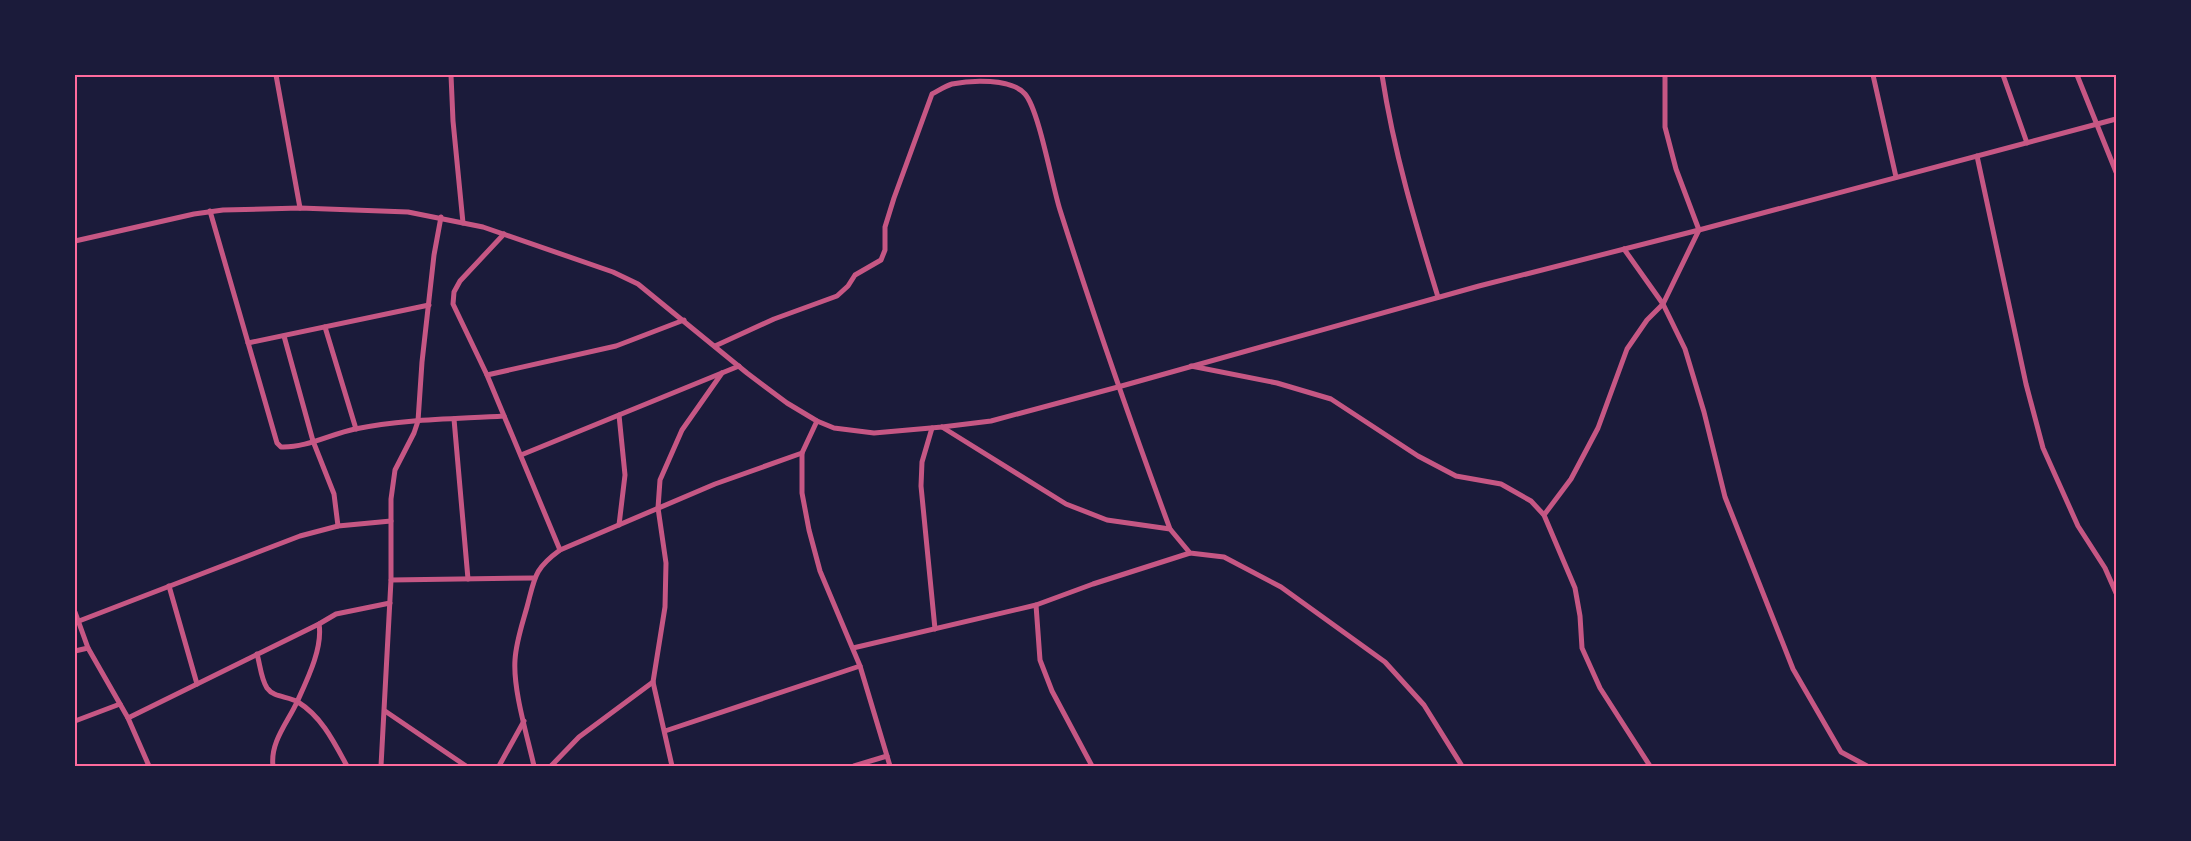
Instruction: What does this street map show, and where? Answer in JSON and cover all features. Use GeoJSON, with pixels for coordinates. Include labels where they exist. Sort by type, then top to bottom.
{"type":"FeatureCollection","features":[{"type":"Feature","properties":{"kind":"street"},"geometry":{"type":"LineString","coordinates":[[276,75],[283,102],[300,208]]}},
{"type":"Feature","properties":{"kind":"street"},"geometry":{"type":"LineString","coordinates":[[451,75],[453,122],[464,222]]}},
{"type":"Feature","properties":{"kind":"street"},"geometry":{"type":"LineString","coordinates":[[1382,75],[1388,113],[1406,192],[1438,297]]}},
{"type":"Feature","properties":{"kind":"street"},"geometry":{"type":"LineString","coordinates":[[1544,515],[1571,479],[1598,428],[1627,349],[1647,320],[1663,304],[1699,230],[1676,169],[1665,127],[1664,75]]}},
{"type":"Feature","properties":{"kind":"street"},"geometry":{"type":"LineString","coordinates":[[1873,75],[1896,177]]}},
{"type":"Feature","properties":{"kind":"street"},"geometry":{"type":"LineString","coordinates":[[2003,75],[2027,143]]}},
{"type":"Feature","properties":{"kind":"street"},"geometry":{"type":"LineString","coordinates":[[2077,75],[2116,172]]}},
{"type":"Feature","properties":{"kind":"street"},"geometry":{"type":"LineString","coordinates":[[715,346],[774,319],[837,296],[848,286],[855,275],[881,260],[885,250],[885,227],[932,94],[950,84],[979,81],[1002,82],[1024,93],[1034,112],[1059,207],[1118,387],[1170,529],[1190,553]]}},
{"type":"Feature","properties":{"kind":"street"},"geometry":{"type":"LineString","coordinates":[[75,234],[76,241],[210,211],[300,208],[408,212],[464,222],[613,272],[638,284],[787,403],[816,421],[834,428],[874,433],[991,421],[1438,297],[2116,119]]}},
{"type":"Feature","properties":{"kind":"street"},"geometry":{"type":"LineString","coordinates":[[1977,156],[2026,384],[2043,448],[2078,526],[2105,568],[2116,593]]}},
{"type":"Feature","properties":{"kind":"street"},"geometry":{"type":"LineString","coordinates":[[210,211],[277,443],[280,447],[313,441],[356,429],[418,421],[504,416]]}},
{"type":"Feature","properties":{"kind":"street"},"geometry":{"type":"LineString","coordinates":[[382,766],[391,580],[391,499],[395,470],[418,421],[422,362],[434,256],[441,218]]}},
{"type":"Feature","properties":{"kind":"street"},"geometry":{"type":"LineString","coordinates":[[504,234],[460,282],[454,292],[452,304],[487,375],[560,550]]}},
{"type":"Feature","properties":{"kind":"street"},"geometry":{"type":"LineString","coordinates":[[1624,249],[1663,304],[1685,349],[1704,412],[1725,497],[1793,669],[1841,752],[1867,766]]}},
{"type":"Feature","properties":{"kind":"street"},"geometry":{"type":"LineString","coordinates":[[248,343],[429,305]]}},
{"type":"Feature","properties":{"kind":"street"},"geometry":{"type":"LineString","coordinates":[[487,375],[616,346],[684,320]]}},
{"type":"Feature","properties":{"kind":"street"},"geometry":{"type":"LineString","coordinates":[[324,327],[356,429]]}},
{"type":"Feature","properties":{"kind":"street"},"geometry":{"type":"LineString","coordinates":[[284,336],[313,441],[334,494],[338,526]]}},
{"type":"Feature","properties":{"kind":"street"},"geometry":{"type":"LineString","coordinates":[[521,455],[739,366]]}},
{"type":"Feature","properties":{"kind":"street"},"geometry":{"type":"LineString","coordinates":[[1190,366],[1277,384],[1331,399],[1418,456],[1456,476],[1502,484],[1531,501],[1544,515],[1575,588],[1580,616],[1582,648],[1600,688],[1650,766]]}},
{"type":"Feature","properties":{"kind":"street"},"geometry":{"type":"LineString","coordinates":[[672,766],[653,682],[666,608],[666,563],[658,508],[660,480],[682,430],[722,373]]}},
{"type":"Feature","properties":{"kind":"street"},"geometry":{"type":"LineString","coordinates":[[619,415],[625,475],[619,525]]}},
{"type":"Feature","properties":{"kind":"street"},"geometry":{"type":"LineString","coordinates":[[454,419],[468,580]]}},
{"type":"Feature","properties":{"kind":"street"},"geometry":{"type":"LineString","coordinates":[[816,421],[802,454],[802,493],[809,530],[820,571],[860,666],[890,766]]}},
{"type":"Feature","properties":{"kind":"street"},"geometry":{"type":"LineString","coordinates":[[942,427],[1066,504],[1107,520],[1170,529]]}},
{"type":"Feature","properties":{"kind":"street"},"geometry":{"type":"LineString","coordinates":[[932,428],[922,462],[921,486],[935,629]]}},
{"type":"Feature","properties":{"kind":"street"},"geometry":{"type":"LineString","coordinates":[[534,766],[516,681],[515,661],[534,578],[543,562],[560,550],[715,484],[802,454]]}},
{"type":"Feature","properties":{"kind":"street"},"geometry":{"type":"LineString","coordinates":[[79,621],[300,536],[338,526],[390,521]]}},
{"type":"Feature","properties":{"kind":"street"},"geometry":{"type":"LineString","coordinates":[[853,648],[1036,605],[1190,553],[1224,557],[1281,587],[1386,662],[1424,705],[1462,766]]}},
{"type":"Feature","properties":{"kind":"street"},"geometry":{"type":"LineString","coordinates":[[391,580],[534,578]]}},
{"type":"Feature","properties":{"kind":"street"},"geometry":{"type":"LineString","coordinates":[[169,586],[197,684]]}},
{"type":"Feature","properties":{"kind":"street"},"geometry":{"type":"LineString","coordinates":[[128,718],[336,614],[390,603]]}},
{"type":"Feature","properties":{"kind":"street"},"geometry":{"type":"LineString","coordinates":[[1036,605],[1040,660],[1052,691],[1092,766]]}},
{"type":"Feature","properties":{"kind":"street"},"geometry":{"type":"LineString","coordinates":[[75,612],[88,648],[128,718],[149,766]]}},
{"type":"Feature","properties":{"kind":"street"},"geometry":{"type":"LineString","coordinates":[[273,766],[272,759],[278,738],[297,702],[319,646],[321,634],[319,624]]}},
{"type":"Feature","properties":{"kind":"street"},"geometry":{"type":"LineString","coordinates":[[75,651],[88,648]]}},
{"type":"Feature","properties":{"kind":"street"},"geometry":{"type":"LineString","coordinates":[[258,654],[265,685],[268,690],[297,702],[318,720],[328,731],[348,766]]}},
{"type":"Feature","properties":{"kind":"street"},"geometry":{"type":"LineString","coordinates":[[665,731],[860,666]]}},
{"type":"Feature","properties":{"kind":"street"},"geometry":{"type":"LineString","coordinates":[[551,766],[579,737],[653,682]]}},
{"type":"Feature","properties":{"kind":"street"},"geometry":{"type":"LineString","coordinates":[[75,721],[120,704]]}},
{"type":"Feature","properties":{"kind":"street"},"geometry":{"type":"LineString","coordinates":[[385,711],[466,766]]}},
{"type":"Feature","properties":{"kind":"street"},"geometry":{"type":"LineString","coordinates":[[499,766],[524,721]]}},
{"type":"Feature","properties":{"kind":"street"},"geometry":{"type":"LineString","coordinates":[[854,766],[887,756]]}}]}
